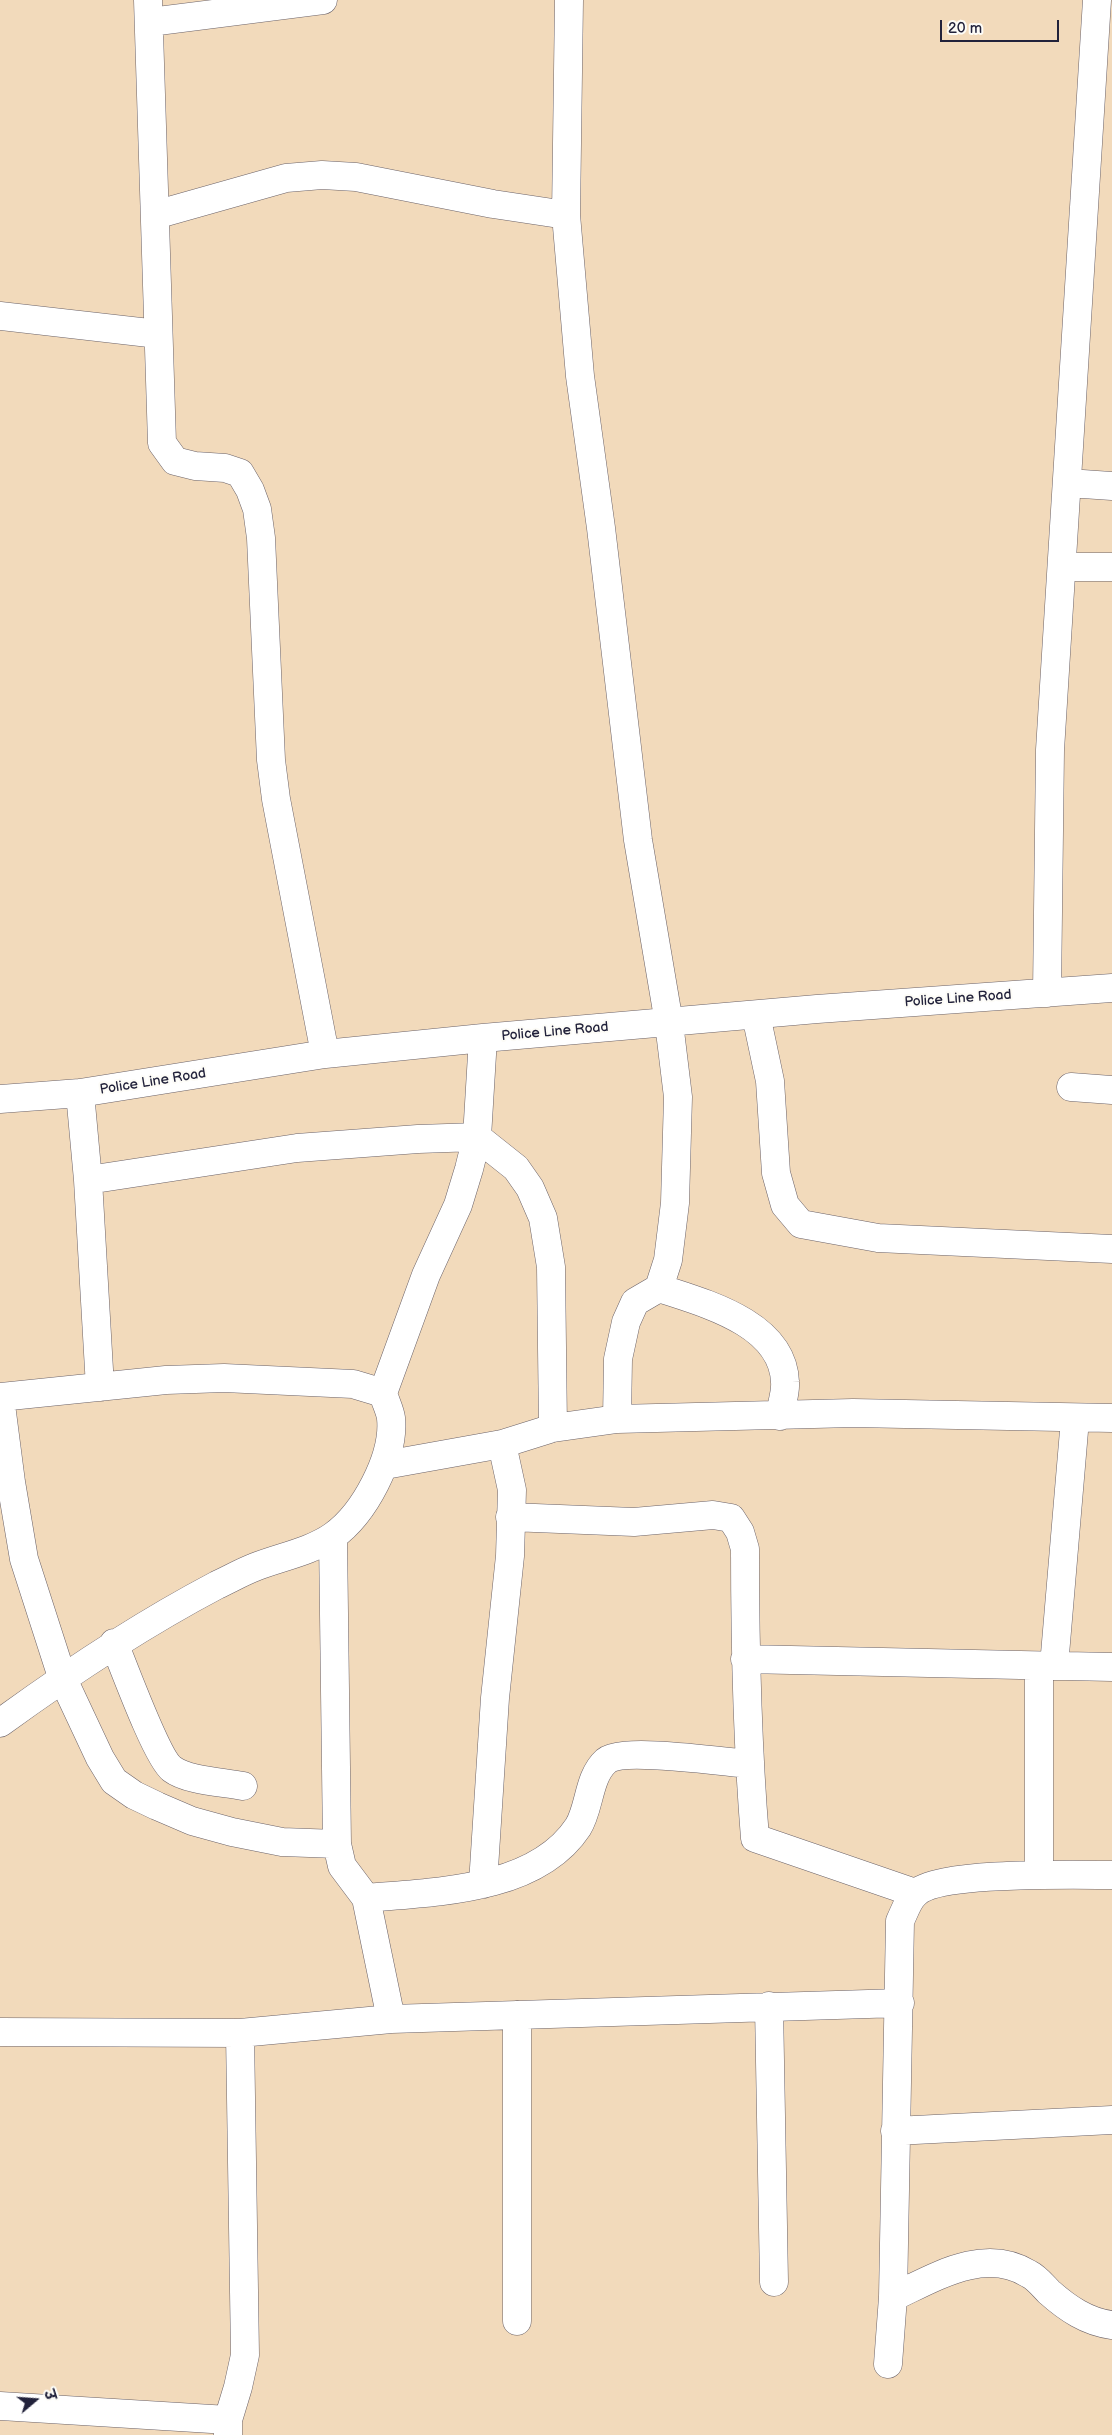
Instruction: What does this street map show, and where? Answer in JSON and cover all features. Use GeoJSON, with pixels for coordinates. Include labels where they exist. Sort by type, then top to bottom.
{"type":"FeatureCollection","features":[{"type":"Feature","properties":{"kind":"street"},"geometry":{"type":"LineString","coordinates":[[323,0],[149,11],[150,109],[162,443],[175,461],[195,466],[225,468],[240,474],[250,490],[257,509],[261,538],[274,779],[325,1054]]}},
{"type":"Feature","properties":{"kind":"street"},"geometry":{"type":"LineString","coordinates":[[569,0],[566,215],[580,376],[602,538],[636,831],[668,1023],[678,1097],[675,1203],[668,1260],[659,1288],[635,1302],[626,1322],[618,1359],[617,1419]]}},
{"type":"Feature","properties":{"kind":"street"},"geometry":{"type":"LineString","coordinates":[[1047,993],[1050,750],[1102,11]]}},
{"type":"Feature","properties":{"kind":"street"},"geometry":{"type":"LineString","coordinates":[[155,215],[286,178],[322,175],[356,177],[493,204],[566,215]]}},
{"type":"Feature","properties":{"kind":"street"},"geometry":{"type":"LineString","coordinates":[[0,316],[158,334]]}},
{"type":"Feature","properties":{"kind":"street"},"geometry":{"type":"LineString","coordinates":[[1068,483],[1112,486]]}},
{"type":"Feature","properties":{"kind":"street"},"geometry":{"type":"LineString","coordinates":[[1063,567],[1112,567]]}},
{"type":"Feature","properties":{"kind":"street","name":"Police Line Road"},"geometry":{"type":"LineString","coordinates":[[0,1099],[80,1093],[325,1054],[483,1038],[1112,988]]}},
{"type":"Feature","properties":{"kind":"street"},"geometry":{"type":"LineString","coordinates":[[756,1015],[770,1081],[776,1174],[785,1205],[801,1224],[878,1238],[1112,1249]]}},
{"type":"Feature","properties":{"kind":"street"},"geometry":{"type":"LineString","coordinates":[[0,1723],[114,1643],[218,1585],[255,1567],[302,1551],[332,1536],[352,1517],[366,1499],[385,1465],[391,1419],[383,1393],[426,1276],[458,1205],[476,1137],[483,1038]]}},
{"type":"Feature","properties":{"kind":"street"},"geometry":{"type":"LineString","coordinates":[[1071,1088],[1112,1090]]}},
{"type":"Feature","properties":{"kind":"street"},"geometry":{"type":"LineString","coordinates":[[80,1093],[88,1180],[100,1387]]}},
{"type":"Feature","properties":{"kind":"street"},"geometry":{"type":"LineString","coordinates":[[88,1180],[297,1148],[418,1139],[476,1137],[516,1168],[530,1188],[543,1218],[551,1267],[553,1428]]}},
{"type":"Feature","properties":{"kind":"street"},"geometry":{"type":"LineString","coordinates":[[659,1288],[718,1307],[737,1317],[771,1344],[780,1360],[785,1382],[780,1416]]}},
{"type":"Feature","properties":{"kind":"street"},"geometry":{"type":"LineString","coordinates":[[337,1844],[282,1842],[232,1832],[192,1821],[134,1795],[114,1781],[100,1758],[62,1678],[24,1559],[11,1482],[0,1397],[166,1380],[224,1378],[353,1384],[383,1393]]}},
{"type":"Feature","properties":{"kind":"street"},"geometry":{"type":"LineString","coordinates":[[385,1465],[502,1444],[553,1428],[617,1419],[853,1413],[1075,1419],[1112,1418]]}},
{"type":"Feature","properties":{"kind":"street"},"geometry":{"type":"LineString","coordinates":[[1039,1874],[1046,1666],[1075,1419]]}},
{"type":"Feature","properties":{"kind":"street"},"geometry":{"type":"LineString","coordinates":[[483,1884],[495,1698],[510,1556],[512,1490],[502,1444]]}},
{"type":"Feature","properties":{"kind":"street"},"geometry":{"type":"LineString","coordinates":[[510,1517],[634,1522],[713,1515],[731,1518],[740,1532],[745,1549],[745,1659],[749,1764],[755,1838],[915,1893]]}},
{"type":"Feature","properties":{"kind":"street"},"geometry":{"type":"LineString","coordinates":[[332,1536],[336,1660],[335,1785],[337,1844],[342,1866],[366,1898],[391,2019]]}},
{"type":"Feature","properties":{"kind":"street"},"geometry":{"type":"LineString","coordinates":[[114,1643],[146,1721],[171,1768],[196,1778],[243,1786]]}},
{"type":"Feature","properties":{"kind":"street"},"geometry":{"type":"LineString","coordinates":[[745,1659],[1112,1666]]}},
{"type":"Feature","properties":{"kind":"street"},"geometry":{"type":"LineString","coordinates":[[366,1898],[447,1891],[483,1884],[538,1864],[561,1848],[579,1825],[597,1774],[607,1760],[622,1756],[653,1755],[749,1764]]}},
{"type":"Feature","properties":{"kind":"street"},"geometry":{"type":"LineString","coordinates":[[888,2364],[893,2296],[895,2130],[900,2004],[900,1921],[915,1893],[940,1882],[1039,1874],[1112,1875]]}},
{"type":"Feature","properties":{"kind":"street"},"geometry":{"type":"LineString","coordinates":[[0,2032],[240,2032],[391,2019],[769,2006],[900,2004]]}},
{"type":"Feature","properties":{"kind":"street"},"geometry":{"type":"LineString","coordinates":[[769,2006],[774,2282]]}},
{"type":"Feature","properties":{"kind":"street"},"geometry":{"type":"LineString","coordinates":[[517,2015],[517,2321]]}},
{"type":"Feature","properties":{"kind":"street"},"geometry":{"type":"LineString","coordinates":[[0,2406],[228,2428],[245,2355],[240,2032]]}},
{"type":"Feature","properties":{"kind":"street"},"geometry":{"type":"LineString","coordinates":[[895,2130],[1112,2120]]}},
{"type":"Feature","properties":{"kind":"street"},"geometry":{"type":"LineString","coordinates":[[893,2296],[960,2267],[996,2262],[1030,2274],[1068,2310],[1104,2324],[1112,2325]]}}]}
